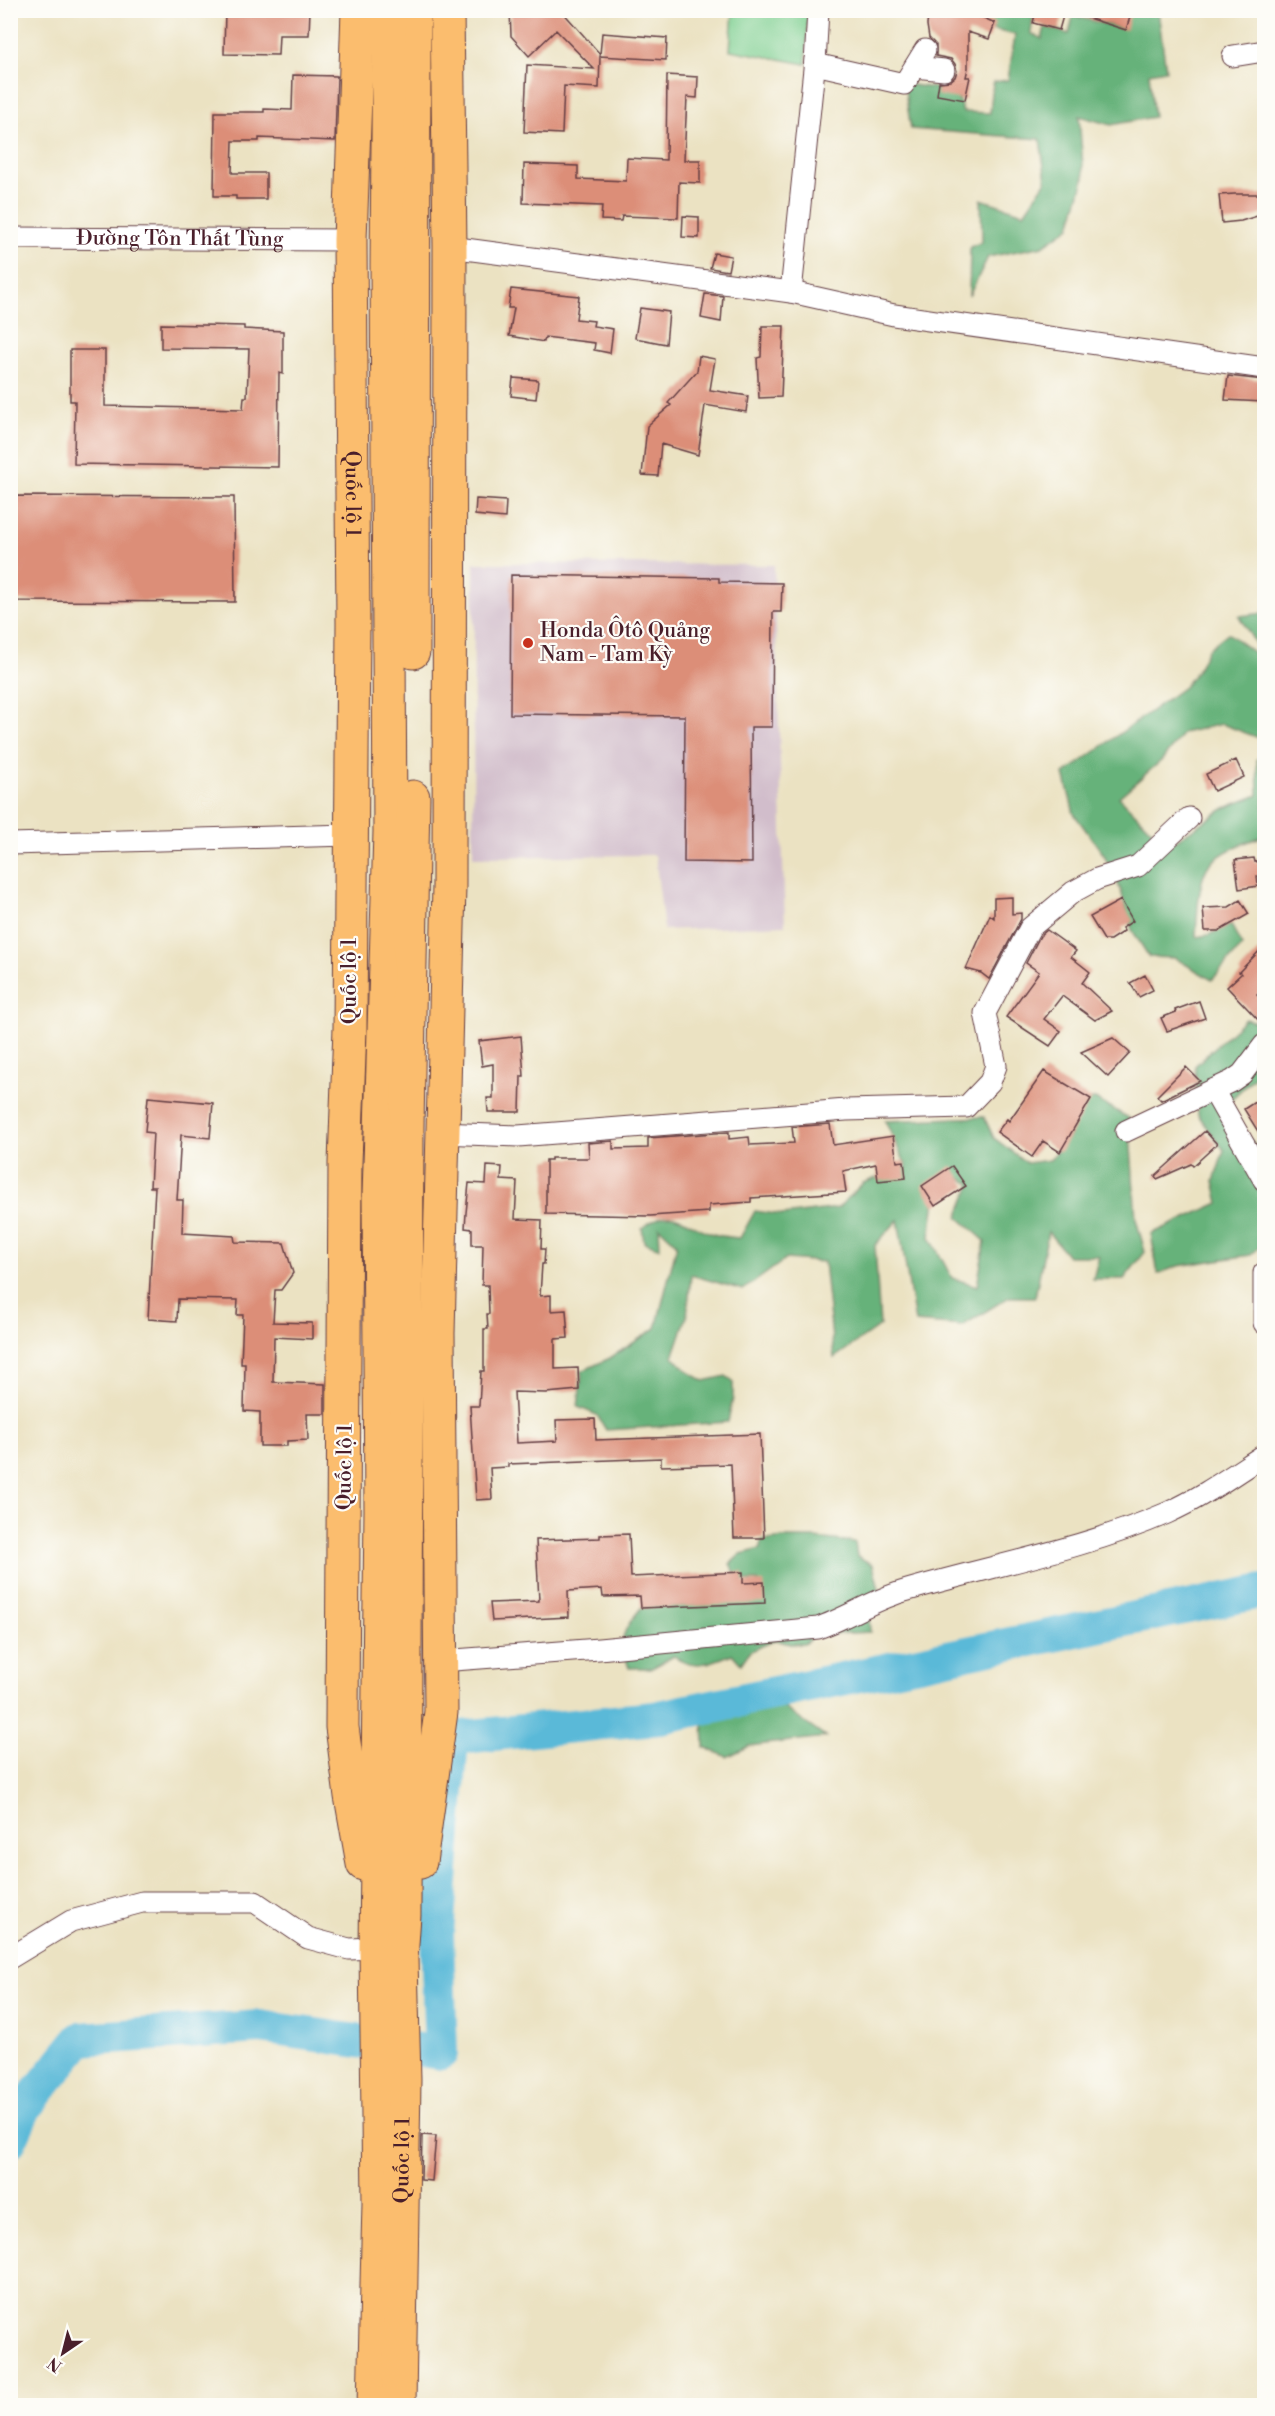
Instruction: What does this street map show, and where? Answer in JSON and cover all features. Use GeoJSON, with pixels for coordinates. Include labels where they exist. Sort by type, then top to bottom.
{"type":"FeatureCollection","features":[{"type":"Feature","properties":{"kind":"highway","name":"Quốc lộ 1"},"geometry":{"type":"LineString","coordinates":[[358,10],[352,124],[350,240],[353,623],[350,1028],[345,1163],[342,1727],[351,1796],[388,1954]]}},
{"type":"Feature","properties":{"kind":"highway","name":"Quốc lộ 1"},"geometry":{"type":"LineString","coordinates":[[389,10],[387,265],[390,832],[397,1028],[404,1915]]}},
{"type":"Feature","properties":{"kind":"highway","name":"Quốc lộ 1"},"geometry":{"type":"LineString","coordinates":[[399,2406],[390,2203],[379,1196],[397,1028],[413,835],[414,10]]}},
{"type":"Feature","properties":{"kind":"highway","name":"Quốc lộ 1"},"geometry":{"type":"LineString","coordinates":[[388,1954],[419,1872],[441,1712],[438,1333],[441,1133],[449,886],[450,247],[447,10]]}},
{"type":"Feature","properties":{"kind":"highway"},"geometry":{"type":"LineString","coordinates":[[352,124],[388,124]]}},
{"type":"Feature","properties":{"kind":"highway"},"geometry":{"type":"LineString","coordinates":[[353,623],[390,625]]}},
{"type":"Feature","properties":{"kind":"highway"},"geometry":{"type":"LineString","coordinates":[[350,1028],[444,1030]]}},
{"type":"Feature","properties":{"kind":"highway","name":"Quốc lộ 1"},"geometry":{"type":"LineString","coordinates":[[374,2406],[390,2203]]}},
{"type":"Feature","properties":{"kind":"street"},"geometry":{"type":"LineString","coordinates":[[791,292],[818,10]]}},
{"type":"Feature","properties":{"kind":"street"},"geometry":{"type":"LineString","coordinates":[[1233,56],[1264,51]]}},
{"type":"Feature","properties":{"kind":"street"},"geometry":{"type":"LineString","coordinates":[[815,59],[815,64],[904,84],[920,59],[944,70]]}},
{"type":"Feature","properties":{"kind":"street","name":"Đường Tôn Thất Tùng"},"geometry":{"type":"LineString","coordinates":[[10,238],[350,240]]}},
{"type":"Feature","properties":{"kind":"street"},"geometry":{"type":"LineString","coordinates":[[450,247],[791,292],[894,315],[1264,368]]}},
{"type":"Feature","properties":{"kind":"street"},"geometry":{"type":"LineString","coordinates":[[441,1133],[518,1136],[846,1110],[966,1107],[990,1082],[996,1066],[986,1013],[1030,928],[1073,892],[1097,879],[1138,867],[1189,818]]}},
{"type":"Feature","properties":{"kind":"street"},"geometry":{"type":"LineString","coordinates":[[10,844],[350,835]]}},
{"type":"Feature","properties":{"kind":"street"},"geometry":{"type":"LineString","coordinates":[[1126,1131],[1242,1074],[1264,1046]]}},
{"type":"Feature","properties":{"kind":"street"},"geometry":{"type":"LineString","coordinates":[[1213,1090],[1264,1180]]}},
{"type":"Feature","properties":{"kind":"street"},"geometry":{"type":"LineString","coordinates":[[1264,1273],[1264,1323]]}},
{"type":"Feature","properties":{"kind":"street"},"geometry":{"type":"LineString","coordinates":[[441,1661],[599,1649],[818,1628],[841,1620],[898,1593],[1080,1543],[1142,1523],[1177,1507],[1264,1455]]}},
{"type":"Feature","properties":{"kind":"street"},"geometry":{"type":"LineString","coordinates":[[10,1958],[71,1921],[142,1902],[255,1902],[308,1938],[349,1949],[388,1954]]}},
{"type":"Feature","properties":{"kind":"shaded area"},"geometry":{"type":"Polygon","coordinates":[[[474,563],[774,565],[785,925],[664,930],[655,855],[473,857],[474,563]]]}},
{"type":"Feature","properties":{"kind":"green space"},"geometry":{"type":"Polygon","coordinates":[[[733,11],[808,11],[806,64],[730,50],[733,11]]]}},
{"type":"Feature","properties":{"kind":"green space"},"geometry":{"type":"Polygon","coordinates":[[[983,11],[1034,11],[1031,33],[1042,39],[1045,27],[1069,34],[1073,16],[1125,29],[1126,11],[1158,11],[1166,70],[1149,73],[1154,117],[1111,125],[1079,116],[1084,179],[1070,227],[1043,246],[988,257],[969,296],[970,247],[982,242],[981,199],[1024,213],[1046,181],[1040,139],[911,129],[904,84],[956,91],[963,112],[990,113],[993,82],[1008,80],[1015,35],[986,28],[980,13],[983,11]]]}},
{"type":"Feature","properties":{"kind":"green space"},"geometry":{"type":"Polygon","coordinates":[[[1264,613],[1264,658],[1239,616],[1264,613]]]}},
{"type":"Feature","properties":{"kind":"green space"},"geometry":{"type":"Polygon","coordinates":[[[1228,633],[1264,660],[1264,740],[1222,724],[1183,733],[1162,760],[1119,797],[1167,846],[1225,808],[1258,795],[1257,759],[1264,757],[1264,836],[1236,847],[1216,859],[1210,864],[1203,878],[1196,937],[1208,935],[1231,925],[1242,946],[1212,980],[1175,958],[1149,957],[1132,930],[1121,891],[1104,855],[1074,814],[1064,774],[1184,687],[1198,669],[1208,649],[1228,633]]]}},
{"type":"Feature","properties":{"kind":"green space"},"geometry":{"type":"Polygon","coordinates":[[[1245,1019],[1264,1024],[1264,1068],[1223,1107],[1241,1131],[1260,1149],[1264,1177],[1264,1243],[1251,1255],[1178,1266],[1158,1274],[1151,1234],[1219,1203],[1214,1181],[1224,1150],[1198,1115],[1195,1066],[1245,1019]]]}},
{"type":"Feature","properties":{"kind":"green space"},"geometry":{"type":"Polygon","coordinates":[[[1095,1099],[1129,1118],[1136,1219],[1145,1252],[1124,1279],[1093,1279],[1099,1256],[1068,1256],[1048,1232],[1035,1297],[1009,1297],[962,1326],[915,1322],[898,1220],[875,1245],[880,1326],[834,1358],[824,1262],[786,1259],[743,1290],[691,1275],[687,1316],[673,1357],[689,1372],[704,1381],[726,1376],[733,1382],[733,1398],[728,1422],[606,1430],[597,1415],[578,1407],[582,1371],[610,1358],[656,1328],[677,1244],[659,1227],[660,1248],[644,1242],[642,1228],[653,1221],[662,1217],[677,1217],[714,1234],[740,1238],[755,1211],[783,1215],[838,1208],[863,1183],[907,1167],[885,1121],[984,1117],[994,1138],[1027,1163],[1050,1160],[1070,1135],[1074,1100],[1095,1099]],[[951,1173],[935,1201],[930,1237],[952,1278],[977,1286],[985,1241],[958,1217],[971,1184],[951,1173]]]}},
{"type":"Feature","properties":{"kind":"green space"},"geometry":{"type":"Polygon","coordinates":[[[784,1538],[855,1542],[857,1556],[873,1565],[879,1589],[878,1612],[869,1617],[870,1632],[816,1635],[804,1644],[790,1644],[776,1640],[750,1651],[741,1664],[732,1654],[703,1664],[689,1663],[674,1656],[652,1668],[629,1668],[624,1649],[624,1635],[641,1608],[759,1602],[758,1581],[740,1581],[730,1564],[741,1554],[761,1549],[761,1541],[784,1538]]]}},
{"type":"Feature","properties":{"kind":"green space"},"geometry":{"type":"Polygon","coordinates":[[[766,1695],[825,1737],[749,1746],[727,1757],[704,1747],[703,1718],[680,1727],[655,1718],[766,1695]]]}},
{"type":"Feature","properties":{"kind":"building"},"geometry":{"type":"Polygon","coordinates":[[[225,10],[310,10],[309,35],[279,35],[278,55],[224,54],[225,10]]]}},
{"type":"Feature","properties":{"kind":"building"},"geometry":{"type":"Polygon","coordinates":[[[510,10],[561,10],[600,54],[602,33],[667,38],[666,60],[600,56],[599,88],[564,86],[562,134],[524,132],[527,65],[594,69],[556,30],[529,56],[511,36],[510,10]]]}},
{"type":"Feature","properties":{"kind":"building"},"geometry":{"type":"Polygon","coordinates":[[[929,10],[951,10],[977,15],[995,23],[989,39],[968,32],[966,77],[970,77],[965,100],[937,95],[939,82],[950,81],[955,77],[957,71],[951,59],[936,56],[936,45],[929,38],[927,25],[929,10]]]}},
{"type":"Feature","properties":{"kind":"building"},"geometry":{"type":"Polygon","coordinates":[[[1036,10],[1063,16],[1059,30],[1033,23],[1036,10]]]}},
{"type":"Feature","properties":{"kind":"building"},"geometry":{"type":"Polygon","coordinates":[[[1075,10],[1132,10],[1126,30],[1075,14],[1075,10]]]}},
{"type":"Feature","properties":{"kind":"building"},"geometry":{"type":"Polygon","coordinates":[[[293,75],[337,76],[335,141],[259,138],[259,141],[233,141],[232,173],[266,173],[266,199],[214,196],[215,112],[292,110],[293,75]]]}},
{"type":"Feature","properties":{"kind":"building"},"geometry":{"type":"Polygon","coordinates":[[[667,75],[698,77],[697,98],[687,97],[684,160],[700,160],[700,183],[679,182],[678,218],[622,216],[621,221],[601,220],[602,206],[523,203],[524,164],[578,166],[578,179],[626,181],[627,158],[666,160],[667,75]]]}},
{"type":"Feature","properties":{"kind":"building"},"geometry":{"type":"Polygon","coordinates":[[[1264,194],[1264,214],[1241,221],[1222,223],[1219,195],[1264,194]]]}},
{"type":"Feature","properties":{"kind":"building"},"geometry":{"type":"Polygon","coordinates":[[[683,216],[699,217],[699,238],[682,237],[683,216]]]}},
{"type":"Feature","properties":{"kind":"building"},"geometry":{"type":"Polygon","coordinates":[[[714,253],[731,256],[728,271],[710,268],[714,253]]]}},
{"type":"Feature","properties":{"kind":"building"},"geometry":{"type":"Polygon","coordinates":[[[511,289],[579,296],[576,319],[594,321],[593,326],[613,329],[610,353],[594,350],[595,343],[545,337],[544,342],[509,336],[514,308],[508,308],[511,289]]]}},
{"type":"Feature","properties":{"kind":"building"},"geometry":{"type":"Polygon","coordinates":[[[705,294],[723,296],[721,322],[701,318],[705,294]]]}},
{"type":"Feature","properties":{"kind":"building"},"geometry":{"type":"Polygon","coordinates":[[[640,308],[669,312],[666,344],[635,338],[640,308]]]}},
{"type":"Feature","properties":{"kind":"building"},"geometry":{"type":"Polygon","coordinates":[[[161,324],[244,326],[244,329],[283,331],[283,374],[279,373],[278,467],[74,464],[75,401],[70,401],[70,350],[105,350],[105,406],[243,409],[244,397],[247,397],[249,349],[161,348],[161,324]]]}},
{"type":"Feature","properties":{"kind":"building"},"geometry":{"type":"Polygon","coordinates":[[[762,326],[784,326],[781,397],[759,398],[757,358],[761,357],[762,326]]]}},
{"type":"Feature","properties":{"kind":"building"},"geometry":{"type":"Polygon","coordinates":[[[699,356],[715,359],[710,390],[748,396],[746,412],[705,405],[698,455],[661,444],[658,476],[642,475],[647,426],[671,405],[668,403],[697,371],[699,356]]]}},
{"type":"Feature","properties":{"kind":"building"},"geometry":{"type":"Polygon","coordinates":[[[1228,376],[1264,380],[1264,402],[1225,400],[1228,376]]]}},
{"type":"Feature","properties":{"kind":"building"},"geometry":{"type":"Polygon","coordinates":[[[513,378],[538,380],[536,399],[511,396],[513,378]]]}},
{"type":"Feature","properties":{"kind":"building"},"geometry":{"type":"Polygon","coordinates":[[[10,496],[234,497],[235,602],[10,601],[10,496]]]}},
{"type":"Feature","properties":{"kind":"building"},"geometry":{"type":"Polygon","coordinates":[[[476,499],[506,501],[505,518],[475,515],[476,499]]]}},
{"type":"Feature","properties":{"kind":"building"},"geometry":{"type":"Polygon","coordinates":[[[511,575],[719,578],[719,582],[782,583],[781,612],[773,612],[772,727],[751,727],[752,863],[684,862],[685,716],[510,714],[511,575]]]}},
{"type":"Feature","properties":{"kind":"building"},"geometry":{"type":"Polygon","coordinates":[[[1236,760],[1244,777],[1214,791],[1206,774],[1236,760]]]}},
{"type":"Feature","properties":{"kind":"building"},"geometry":{"type":"Polygon","coordinates":[[[1254,858],[1255,862],[1264,860],[1264,875],[1257,876],[1258,886],[1239,889],[1235,860],[1254,858]]]}},
{"type":"Feature","properties":{"kind":"building"},"geometry":{"type":"Polygon","coordinates":[[[1012,897],[1012,914],[1021,913],[1021,919],[989,979],[981,973],[966,969],[990,915],[994,918],[994,898],[1012,897]]]}},
{"type":"Feature","properties":{"kind":"building"},"geometry":{"type":"Polygon","coordinates":[[[1121,900],[1133,921],[1122,928],[1124,931],[1110,940],[1104,940],[1090,917],[1121,900]]]}},
{"type":"Feature","properties":{"kind":"building"},"geometry":{"type":"Polygon","coordinates":[[[1240,900],[1249,914],[1219,931],[1205,931],[1203,908],[1229,907],[1240,900]]]}},
{"type":"Feature","properties":{"kind":"building"},"geometry":{"type":"Polygon","coordinates":[[[1047,930],[1076,951],[1071,957],[1090,972],[1082,983],[1112,1011],[1095,1020],[1062,996],[1044,1019],[1061,1031],[1050,1046],[1006,1017],[1039,972],[1026,963],[1040,936],[1047,930]]]}},
{"type":"Feature","properties":{"kind":"building"},"geometry":{"type":"Polygon","coordinates":[[[1264,946],[1264,988],[1257,995],[1264,1003],[1264,1026],[1227,987],[1264,946]]]}},
{"type":"Feature","properties":{"kind":"building"},"geometry":{"type":"Polygon","coordinates":[[[1145,975],[1153,990],[1139,997],[1130,983],[1145,975]]]}},
{"type":"Feature","properties":{"kind":"building"},"geometry":{"type":"Polygon","coordinates":[[[1199,1001],[1205,1018],[1167,1031],[1161,1018],[1199,1001]]]}},
{"type":"Feature","properties":{"kind":"building"},"geometry":{"type":"Polygon","coordinates":[[[521,1036],[524,1076],[521,1076],[520,1112],[488,1112],[487,1098],[493,1098],[493,1064],[482,1066],[479,1041],[521,1036]]]}},
{"type":"Feature","properties":{"kind":"building"},"geometry":{"type":"Polygon","coordinates":[[[1113,1038],[1130,1053],[1108,1077],[1081,1052],[1113,1038]]]}},
{"type":"Feature","properties":{"kind":"building"},"geometry":{"type":"Polygon","coordinates":[[[1186,1067],[1200,1081],[1161,1100],[1157,1096],[1186,1067]]]}},
{"type":"Feature","properties":{"kind":"building"},"geometry":{"type":"Polygon","coordinates":[[[1044,1071],[1091,1099],[1060,1152],[1043,1141],[1032,1157],[997,1132],[1007,1119],[1009,1121],[1044,1071]]]}},
{"type":"Feature","properties":{"kind":"building"},"geometry":{"type":"Polygon","coordinates":[[[1264,1096],[1264,1141],[1244,1109],[1264,1096]]]}},
{"type":"Feature","properties":{"kind":"building"},"geometry":{"type":"Polygon","coordinates":[[[148,1097],[213,1103],[210,1138],[181,1135],[177,1200],[183,1200],[182,1233],[234,1236],[235,1242],[284,1243],[293,1273],[281,1290],[275,1290],[273,1322],[312,1323],[312,1339],[274,1337],[273,1382],[325,1384],[325,1414],[307,1414],[308,1440],[287,1441],[287,1446],[260,1446],[260,1412],[244,1411],[245,1364],[241,1364],[243,1315],[237,1315],[238,1300],[178,1299],[177,1321],[148,1319],[155,1187],[150,1187],[153,1133],[145,1132],[148,1097]]]}},
{"type":"Feature","properties":{"kind":"building"},"geometry":{"type":"Polygon","coordinates":[[[830,1124],[833,1145],[893,1136],[897,1162],[904,1161],[906,1178],[878,1181],[876,1164],[843,1171],[846,1192],[751,1198],[751,1202],[709,1205],[709,1212],[650,1216],[546,1214],[546,1160],[589,1158],[588,1143],[613,1141],[613,1149],[648,1148],[648,1138],[729,1132],[729,1139],[749,1137],[750,1145],[794,1143],[792,1127],[830,1124]]]}},
{"type":"Feature","properties":{"kind":"building"},"geometry":{"type":"Polygon","coordinates":[[[1205,1131],[1217,1144],[1193,1166],[1191,1164],[1157,1179],[1155,1176],[1205,1131]]]}},
{"type":"Feature","properties":{"kind":"building"},"geometry":{"type":"Polygon","coordinates":[[[487,1166],[502,1167],[501,1180],[517,1181],[515,1219],[542,1220],[541,1249],[545,1249],[540,1296],[551,1295],[551,1311],[566,1310],[568,1338],[555,1339],[555,1369],[578,1368],[579,1390],[546,1393],[514,1392],[517,1443],[557,1441],[556,1420],[595,1419],[596,1440],[760,1434],[764,1538],[734,1538],[731,1464],[661,1466],[661,1458],[508,1464],[508,1467],[490,1468],[492,1499],[476,1500],[470,1406],[479,1406],[481,1371],[484,1371],[484,1329],[488,1329],[488,1285],[482,1285],[483,1245],[472,1245],[472,1229],[465,1228],[469,1183],[486,1184],[487,1166]]]}},
{"type":"Feature","properties":{"kind":"building"},"geometry":{"type":"Polygon","coordinates":[[[952,1166],[966,1186],[935,1206],[922,1186],[952,1166]]]}},
{"type":"Feature","properties":{"kind":"building"},"geometry":{"type":"Polygon","coordinates":[[[629,1534],[631,1577],[743,1572],[743,1583],[764,1582],[765,1603],[641,1608],[640,1596],[603,1597],[602,1589],[568,1591],[569,1617],[492,1621],[490,1603],[539,1601],[536,1540],[600,1538],[600,1535],[629,1534]]]}},
{"type":"Feature","properties":{"kind":"building"},"geometry":{"type":"Polygon","coordinates":[[[422,2135],[436,2136],[432,2181],[421,2180],[422,2135]]]}},
{"type":"Feature","properties":{"kind":"waterway"},"geometry":{"type":"LineString","coordinates":[[10,2141],[26,2106],[80,2039],[260,2027],[441,2053],[437,1935],[452,1738],[655,1718],[1264,1591]]}},
{"type":"Feature","properties":{"kind":"place","name":"Honda Ôtô Quảng Nam - Tam Kỳ"},"geometry":{"type":"Point","coordinates":[528,643]}}]}
